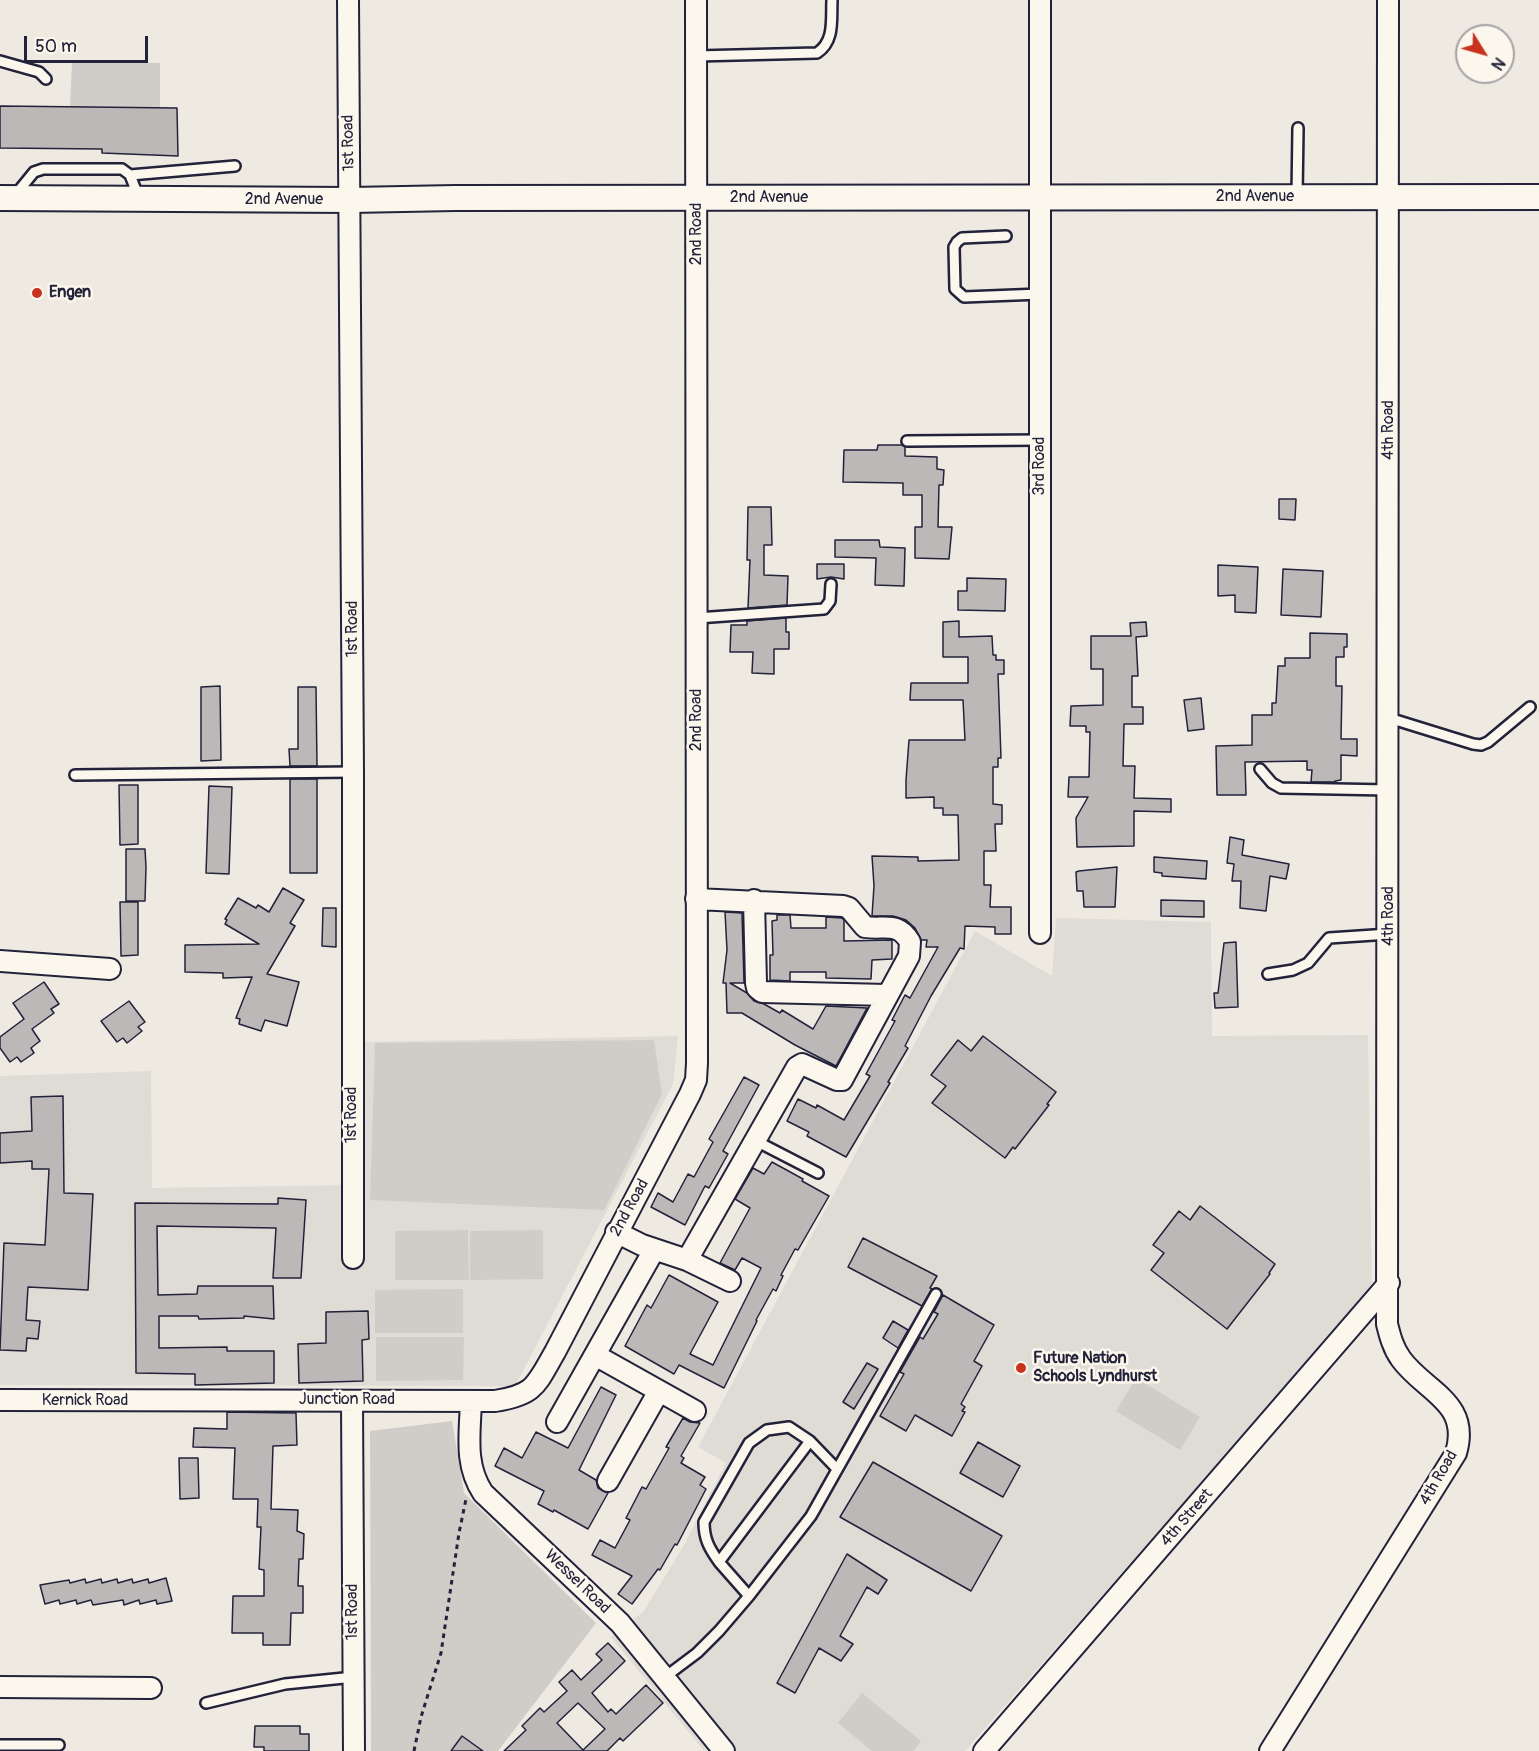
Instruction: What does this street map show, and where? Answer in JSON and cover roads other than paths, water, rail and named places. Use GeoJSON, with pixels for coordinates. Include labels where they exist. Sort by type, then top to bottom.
{"type":"FeatureCollection","features":[{"type":"Feature","properties":{"kind":"street","name":"1st Road"},"geometry":{"type":"LineString","coordinates":[[348,0],[348,136],[351,200],[353,1258]]}},
{"type":"Feature","properties":{"kind":"street","name":"2nd Road"},"geometry":{"type":"LineString","coordinates":[[524,1395],[535,1386],[545,1369],[696,1080],[696,0]]}},
{"type":"Feature","properties":{"kind":"street","name":"3rd Road"},"geometry":{"type":"LineString","coordinates":[[1040,0],[1040,933]]}},
{"type":"Feature","properties":{"kind":"street","name":"4th Road"},"geometry":{"type":"LineString","coordinates":[[1270,1751],[1456,1453],[1461,1438],[1458,1422],[1449,1404],[1401,1359],[1387,1324],[1389,1283],[1388,0]]}},
{"type":"Feature","properties":{"kind":"street","name":"2nd Avenue"},"geometry":{"type":"LineString","coordinates":[[6,198],[351,200],[1539,197]]}},
{"type":"Feature","properties":{"kind":"street"},"geometry":{"type":"LineString","coordinates":[[687,1260],[799,1065],[802,1064],[837,1080],[844,1078],[909,956],[910,942],[902,931],[892,927],[865,927],[849,908],[843,906],[696,898]]}},
{"type":"Feature","properties":{"kind":"street"},"geometry":{"type":"LineString","coordinates":[[754,900],[756,983],[757,988],[762,992],[887,995]]}},
{"type":"Feature","properties":{"kind":"street"},"geometry":{"type":"LineString","coordinates":[[0,961],[110,969]]}},
{"type":"Feature","properties":{"kind":"street"},"geometry":{"type":"LineString","coordinates":[[616,1232],[654,1250],[687,1260],[730,1281]]}},
{"type":"Feature","properties":{"kind":"street"},"geometry":{"type":"LineString","coordinates":[[557,1422],[654,1250]]}},
{"type":"Feature","properties":{"kind":"street","name":"4th Street"},"geometry":{"type":"LineString","coordinates":[[984,1751],[1389,1283]]}},
{"type":"Feature","properties":{"kind":"street"},"geometry":{"type":"LineString","coordinates":[[595,1354],[694,1411]]}},
{"type":"Feature","properties":{"kind":"street"},"geometry":{"type":"LineString","coordinates":[[608,1481],[659,1390]]}},
{"type":"Feature","properties":{"kind":"street","name":"Junction Road"},"geometry":{"type":"LineString","coordinates":[[169,1401],[495,1401],[524,1395]]}},
{"type":"Feature","properties":{"kind":"street","name":"Kernick Road"},"geometry":{"type":"LineString","coordinates":[[0,1400],[169,1401]]}},
{"type":"Feature","properties":{"kind":"street","name":"1st Road"},"geometry":{"type":"LineString","coordinates":[[352,1401],[354,1751]]}},
{"type":"Feature","properties":{"kind":"street","name":"Wessel Road"},"geometry":{"type":"LineString","coordinates":[[471,1401],[469,1452],[472,1474],[483,1493],[620,1623],[724,1751]]}},
{"type":"Feature","properties":{"kind":"street"},"geometry":{"type":"LineString","coordinates":[[0,1687],[151,1688]]}},
{"type":"Feature","properties":{"kind":"lane"},"geometry":{"type":"LineString","coordinates":[[696,56],[817,53],[825,48],[830,40],[832,0]]}},
{"type":"Feature","properties":{"kind":"lane"},"geometry":{"type":"LineString","coordinates":[[0,61],[39,72],[46,79]]}},
{"type":"Feature","properties":{"kind":"lane"},"geometry":{"type":"LineString","coordinates":[[1297,197],[1298,128]]}},
{"type":"Feature","properties":{"kind":"lane"},"geometry":{"type":"LineString","coordinates":[[130,175],[235,166]]}},
{"type":"Feature","properties":{"kind":"lane"},"geometry":{"type":"LineString","coordinates":[[6,198],[34,172],[44,169],[122,169],[130,175],[139,199]]}},
{"type":"Feature","properties":{"kind":"lane"},"geometry":{"type":"LineString","coordinates":[[1006,236],[962,238],[957,242],[954,247],[955,289],[964,297],[1040,294]]}},
{"type":"Feature","properties":{"kind":"lane"},"geometry":{"type":"LineString","coordinates":[[907,441],[1040,440]]}},
{"type":"Feature","properties":{"kind":"lane"},"geometry":{"type":"LineString","coordinates":[[697,618],[824,609],[830,601],[831,584]]}},
{"type":"Feature","properties":{"kind":"lane"},"geometry":{"type":"LineString","coordinates":[[1389,718],[1481,745],[1488,742],[1530,707]]}},
{"type":"Feature","properties":{"kind":"lane"},"geometry":{"type":"LineString","coordinates":[[1260,769],[1272,783],[1281,788],[1389,790]]}},
{"type":"Feature","properties":{"kind":"lane"},"geometry":{"type":"LineString","coordinates":[[75,775],[353,772]]}},
{"type":"Feature","properties":{"kind":"lane"},"geometry":{"type":"LineString","coordinates":[[1268,974],[1293,970],[1308,963],[1329,938],[1389,934]]}},
{"type":"Feature","properties":{"kind":"lane"},"geometry":{"type":"LineString","coordinates":[[756,1141],[818,1173]]}},
{"type":"Feature","properties":{"kind":"lane"},"geometry":{"type":"LineString","coordinates":[[665,1677],[697,1653],[749,1596],[811,1516],[936,1294]]}},
{"type":"Feature","properties":{"kind":"lane"},"geometry":{"type":"LineString","coordinates":[[749,1596],[708,1547],[704,1536],[704,1522],[749,1443],[768,1430],[789,1427],[810,1440],[837,1469]]}},
{"type":"Feature","properties":{"kind":"lane"},"geometry":{"type":"LineString","coordinates":[[719,1562],[810,1440]]}},
{"type":"Feature","properties":{"kind":"lane"},"geometry":{"type":"LineString","coordinates":[[206,1703],[285,1684],[354,1677]]}},
{"type":"Feature","properties":{"kind":"lane"},"geometry":{"type":"LineString","coordinates":[[0,1745],[59,1745]]}},
{"type":"Feature","properties":{"kind":"place","name":"Engen"},"geometry":{"type":"Point","coordinates":[37,293]}},
{"type":"Feature","properties":{"kind":"place","name":"Future Nation Schools Lyndhurst"},"geometry":{"type":"Point","coordinates":[1021,1368]}}]}
